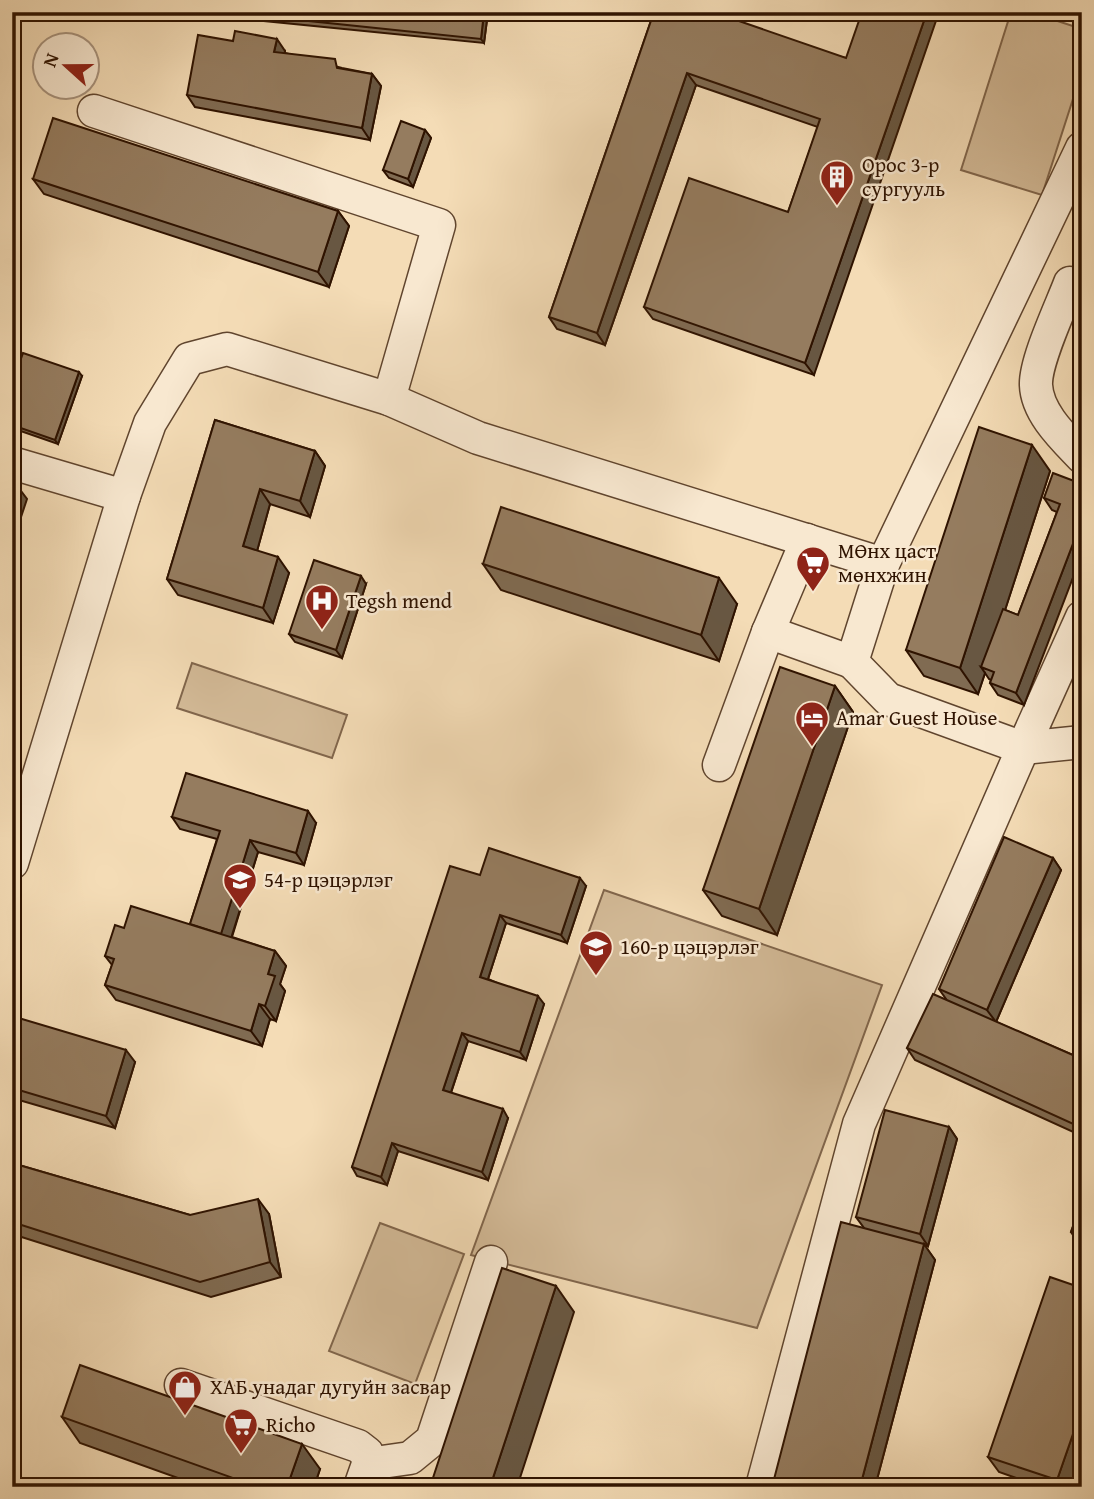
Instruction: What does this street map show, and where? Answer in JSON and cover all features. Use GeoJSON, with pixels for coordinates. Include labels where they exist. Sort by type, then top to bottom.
{"type":"FeatureCollection","features":[{"type":"Feature","properties":{"kind":"street"},"geometry":{"type":"LineString","coordinates":[[94,111],[439,225],[388,399]]}},
{"type":"Feature","properties":{"kind":"street"},"geometry":{"type":"LineString","coordinates":[[852,662],[883,564],[1082,148]]}},
{"type":"Feature","properties":{"kind":"street"},"geometry":{"type":"LineString","coordinates":[[1070,283],[1044,352],[1036,385],[1043,407],[1058,431],[1082,457]]}},
{"type":"Feature","properties":{"kind":"street"},"geometry":{"type":"LineString","coordinates":[[12,863],[124,496],[150,423],[189,359],[227,349],[388,399],[478,438],[883,564]]}},
{"type":"Feature","properties":{"kind":"street"},"geometry":{"type":"LineString","coordinates":[[12,463],[124,496]]}},
{"type":"Feature","properties":{"kind":"street"},"geometry":{"type":"LineString","coordinates":[[719,765],[768,632],[807,540]]}},
{"type":"Feature","properties":{"kind":"street"},"geometry":{"type":"LineString","coordinates":[[762,1487],[859,1124],[1082,617]]}},
{"type":"Feature","properties":{"kind":"street"},"geometry":{"type":"LineString","coordinates":[[768,632],[852,662],[888,699],[1023,748],[1082,742]]}},
{"type":"Feature","properties":{"kind":"street"},"geometry":{"type":"LineString","coordinates":[[181,1385],[358,1446],[367,1453],[364,1475],[410,1458],[432,1440],[491,1262]]}},
{"type":"Feature","properties":{"kind":"shaded area"},"geometry":{"type":"Polygon","coordinates":[[[1011,12],[1030,12],[1082,29],[1082,71],[1042,195],[961,170],[1011,12]]]}},
{"type":"Feature","properties":{"kind":"shaded area"},"geometry":{"type":"Polygon","coordinates":[[[192,663],[347,715],[332,758],[177,708],[192,663]]]}},
{"type":"Feature","properties":{"kind":"shaded area"},"geometry":{"type":"Polygon","coordinates":[[[604,890],[882,985],[757,1328],[471,1255],[604,890]]]}},
{"type":"Feature","properties":{"kind":"shaded area"},"geometry":{"type":"Polygon","coordinates":[[[380,1223],[464,1254],[415,1384],[329,1351],[380,1223]]]}},
{"type":"Feature","properties":{"kind":"building"},"geometry":{"type":"Polygon","coordinates":[[[261,12],[484,12],[481,39],[261,16],[261,12]]]}},
{"type":"Feature","properties":{"kind":"building","name":"Орос 3-р сургууль"},"geometry":{"type":"Polygon","coordinates":[[[654,12],[713,12],[846,58],[862,12],[927,12],[805,363],[644,307],[689,178],[788,212],[820,119],[687,73],[597,333],[549,317],[654,12]]]}},
{"type":"Feature","properties":{"kind":"building"},"geometry":{"type":"Polygon","coordinates":[[[235,31],[277,39],[274,52],[335,59],[337,68],[372,74],[362,128],[187,95],[198,35],[233,41],[235,31]]]}},
{"type":"Feature","properties":{"kind":"building"},"geometry":{"type":"Polygon","coordinates":[[[53,118],[338,211],[318,272],[33,179],[53,118]]]}},
{"type":"Feature","properties":{"kind":"building"},"geometry":{"type":"Polygon","coordinates":[[[401,121],[425,130],[408,179],[383,170],[401,121]]]}},
{"type":"Feature","properties":{"kind":"building"},"geometry":{"type":"Polygon","coordinates":[[[23,353],[79,372],[55,440],[12,425],[12,384],[23,353]]]}},
{"type":"Feature","properties":{"kind":"building"},"geometry":{"type":"Polygon","coordinates":[[[215,420],[315,451],[300,501],[260,489],[243,546],[278,557],[263,608],[167,579],[215,420]]]}},
{"type":"Feature","properties":{"kind":"building"},"geometry":{"type":"Polygon","coordinates":[[[979,427],[1032,445],[960,668],[906,650],[979,427]]]}},
{"type":"Feature","properties":{"kind":"building"},"geometry":{"type":"Polygon","coordinates":[[[1053,473],[1082,484],[1082,520],[1016,693],[990,683],[994,672],[981,667],[1003,609],[1018,615],[1060,504],[1044,498],[1053,473]]]}},
{"type":"Feature","properties":{"kind":"building"},"geometry":{"type":"Polygon","coordinates":[[[501,507],[719,578],[701,635],[483,564],[501,507]]]}},
{"type":"Feature","properties":{"kind":"building"},"geometry":{"type":"Polygon","coordinates":[[[314,560],[361,576],[336,650],[289,634],[314,560]]]}},
{"type":"Feature","properties":{"kind":"building"},"geometry":{"type":"Polygon","coordinates":[[[780,667],[835,686],[759,909],[703,890],[780,667]]]}},
{"type":"Feature","properties":{"kind":"building"},"geometry":{"type":"Polygon","coordinates":[[[186,773],[308,811],[296,853],[250,840],[221,934],[190,924],[220,831],[172,817],[186,773]]]}},
{"type":"Feature","properties":{"kind":"building"},"geometry":{"type":"Polygon","coordinates":[[[1004,837],[1053,858],[987,1010],[939,989],[1004,837]]]}},
{"type":"Feature","properties":{"kind":"building"},"geometry":{"type":"Polygon","coordinates":[[[489,848],[580,878],[561,935],[500,915],[480,977],[538,996],[520,1052],[462,1033],[443,1090],[503,1109],[482,1172],[392,1143],[381,1177],[352,1167],[450,866],[480,875],[489,848]]]}},
{"type":"Feature","properties":{"kind":"building"},"geometry":{"type":"Polygon","coordinates":[[[131,906],[275,951],[268,974],[275,976],[265,1006],[259,1004],[251,1031],[105,985],[114,959],[105,956],[115,925],[124,928],[131,906]]]}},
{"type":"Feature","properties":{"kind":"building"},"geometry":{"type":"Polygon","coordinates":[[[933,994],[1082,1059],[1082,1128],[907,1048],[933,994]]]}},
{"type":"Feature","properties":{"kind":"building"},"geometry":{"type":"Polygon","coordinates":[[[12,1016],[126,1050],[106,1116],[12,1088],[12,1016]]]}},
{"type":"Feature","properties":{"kind":"building"},"geometry":{"type":"Polygon","coordinates":[[[885,1110],[949,1127],[920,1234],[856,1217],[885,1110]]]}},
{"type":"Feature","properties":{"kind":"building"},"geometry":{"type":"Polygon","coordinates":[[[12,1163],[190,1215],[258,1199],[270,1262],[200,1282],[12,1222],[12,1163]]]}},
{"type":"Feature","properties":{"kind":"building"},"geometry":{"type":"Polygon","coordinates":[[[1082,1201],[1082,1236],[1071,1232],[1082,1201]]]}},
{"type":"Feature","properties":{"kind":"building"},"geometry":{"type":"Polygon","coordinates":[[[841,1222],[924,1244],[860,1487],[772,1487],[841,1222]]]}},
{"type":"Feature","properties":{"kind":"building"},"geometry":{"type":"Polygon","coordinates":[[[502,1268],[556,1286],[490,1487],[430,1487],[502,1268]]]}},
{"type":"Feature","properties":{"kind":"building"},"geometry":{"type":"Polygon","coordinates":[[[1050,1277],[1082,1288],[1082,1408],[1057,1480],[988,1457],[1050,1277]]]}},
{"type":"Feature","properties":{"kind":"building"},"geometry":{"type":"Polygon","coordinates":[[[80,1365],[302,1444],[287,1487],[258,1487],[62,1417],[80,1365]]]}},
{"type":"Feature","properties":{"kind":"place","name":"Орос 3-р сургууль"},"geometry":{"type":"Point","coordinates":[837,207]}},
{"type":"Feature","properties":{"kind":"place","name":"МӨнх цаст мөнхжин"},"geometry":{"type":"Point","coordinates":[813,593]}},
{"type":"Feature","properties":{"kind":"place","name":"Tegsh mend"},"geometry":{"type":"Point","coordinates":[322,631]}},
{"type":"Feature","properties":{"kind":"place","name":"Amar Guest House"},"geometry":{"type":"Point","coordinates":[812,748]}},
{"type":"Feature","properties":{"kind":"place","name":"54-р цэцэрлэг"},"geometry":{"type":"Point","coordinates":[240,910]}},
{"type":"Feature","properties":{"kind":"place","name":"160-р цэцэрлэг"},"geometry":{"type":"Point","coordinates":[596,977]}},
{"type":"Feature","properties":{"kind":"place","name":"ХАБ унадаг дугуйн засвар"},"geometry":{"type":"Point","coordinates":[185,1417]}},
{"type":"Feature","properties":{"kind":"place","name":"Richo"},"geometry":{"type":"Point","coordinates":[241,1455]}}]}
